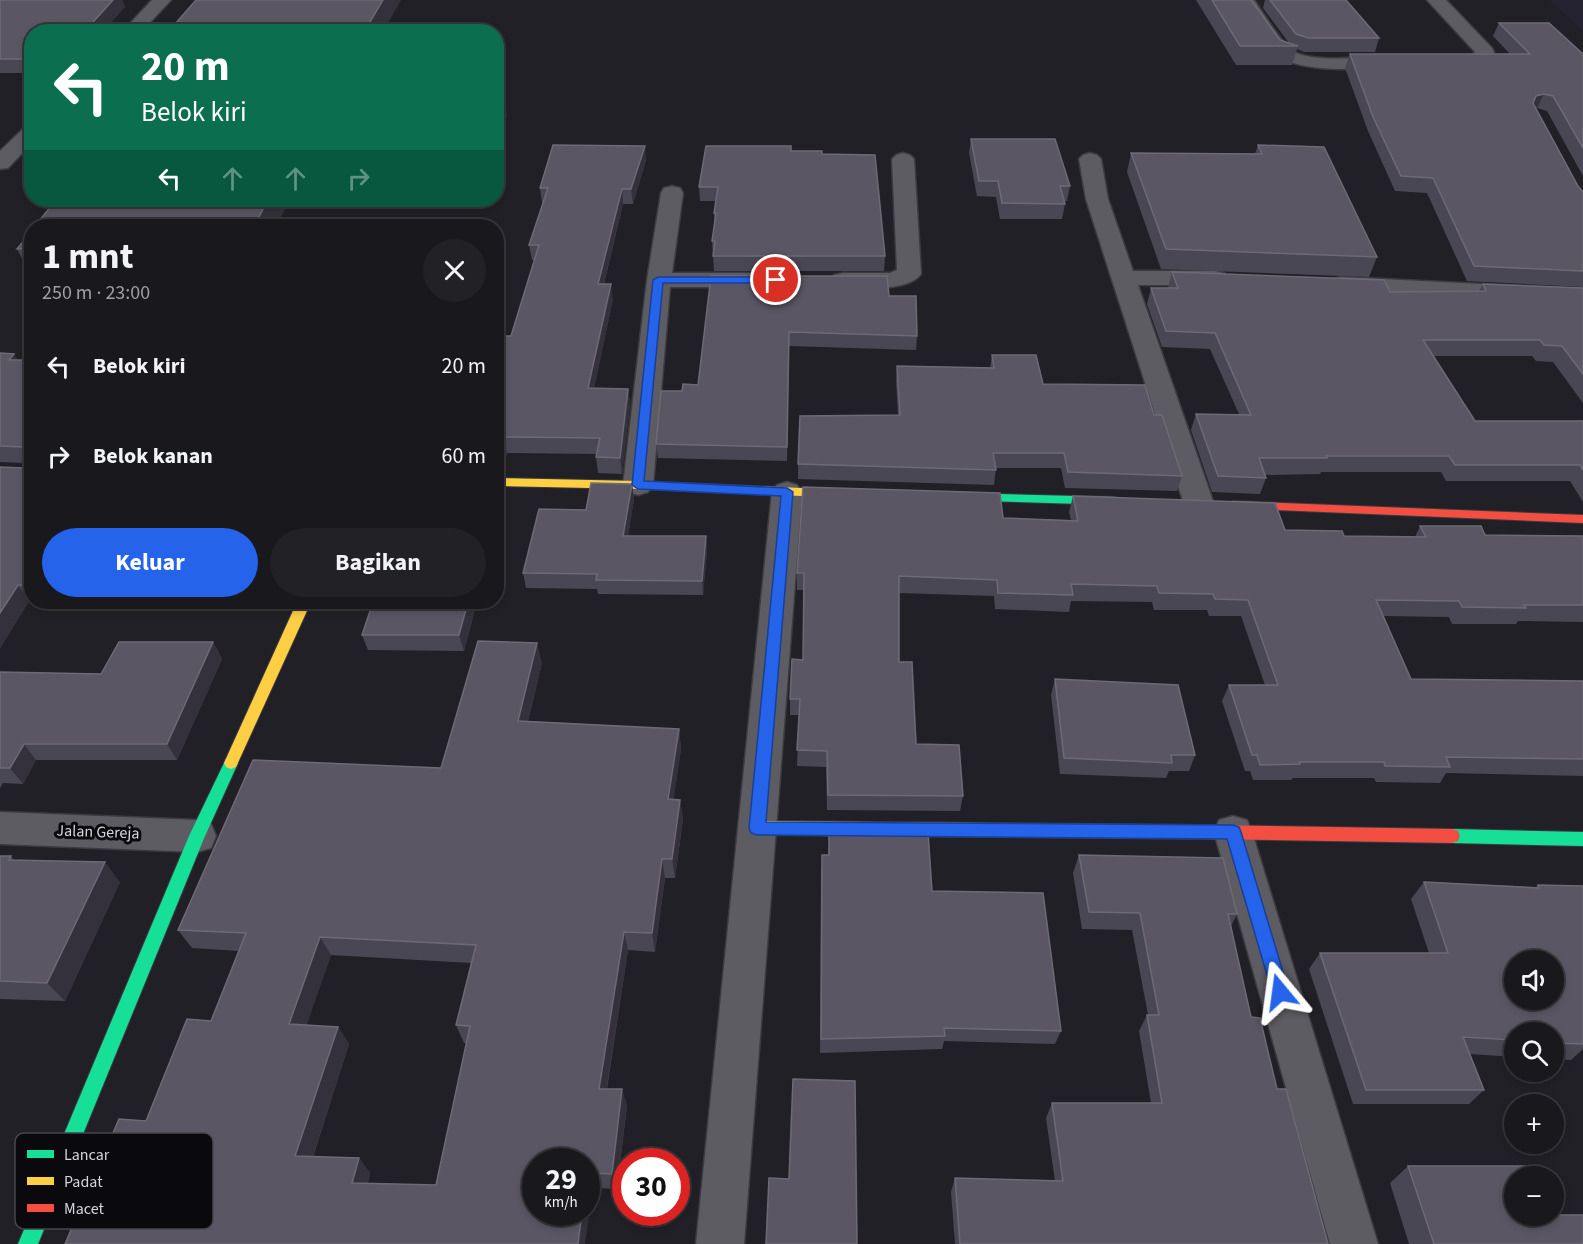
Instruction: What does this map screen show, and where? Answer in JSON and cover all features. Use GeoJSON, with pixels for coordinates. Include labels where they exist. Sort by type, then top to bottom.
{"type":"FeatureCollection","features":[{"type":"Feature","properties":{"kind":"street"},"geometry":{"type":"LineString","coordinates":[[139,24],[162,0]]}},
{"type":"Feature","properties":{"kind":"street"},"geometry":{"type":"LineString","coordinates":[[1245,0],[1284,53],[1290,57],[1316,61],[1405,62]]}},
{"type":"Feature","properties":{"kind":"street"},"geometry":{"type":"LineString","coordinates":[[1428,62],[1479,60],[1485,52],[1436,0]]}},
{"type":"Feature","properties":{"kind":"street"},"geometry":{"type":"LineString","coordinates":[[0,163],[24,139]]}},
{"type":"Feature","properties":{"kind":"street"},"geometry":{"type":"LineString","coordinates":[[823,280],[893,280],[909,274],[903,159]]}},
{"type":"Feature","properties":{"kind":"street"},"geometry":{"type":"LineString","coordinates":[[1090,159],[1097,199],[1205,504],[1583,519]]}},
{"type":"Feature","properties":{"kind":"street"},"geometry":{"type":"LineString","coordinates":[[638,485],[658,280],[672,193]]}},
{"type":"Feature","properties":{"kind":"street"},"geometry":{"type":"LineString","coordinates":[[1124,278],[1239,279]]}},
{"type":"Feature","properties":{"kind":"street"},"geometry":{"type":"LineString","coordinates":[[658,280],[776,280]]}},
{"type":"Feature","properties":{"kind":"street"},"geometry":{"type":"LineString","coordinates":[[1317,283],[1583,296]]}},
{"type":"Feature","properties":{"kind":"street"},"geometry":{"type":"LineString","coordinates":[[504,482],[858,494]]}},
{"type":"Feature","properties":{"kind":"street"},"geometry":{"type":"LineString","coordinates":[[720,1244],[787,492]]}},
{"type":"Feature","properties":{"kind":"street"},"geometry":{"type":"LineString","coordinates":[[940,496],[1129,502]]}},
{"type":"Feature","properties":{"kind":"street"},"geometry":{"type":"LineString","coordinates":[[74,1133],[197,836],[301,609]]}},
{"type":"Feature","properties":{"kind":"street","name":"Jalan Gereja"},"geometry":{"type":"LineString","coordinates":[[0,828],[197,836]]}},
{"type":"Feature","properties":{"kind":"street"},"geometry":{"type":"LineString","coordinates":[[757,828],[1233,832],[1583,839]]}},
{"type":"Feature","properties":{"kind":"street"},"geometry":{"type":"LineString","coordinates":[[1233,832],[1354,1244]]}},
{"type":"Feature","properties":{"kind":"street"},"geometry":{"type":"LineString","coordinates":[[28,1244],[34,1229]]}},
{"type":"Feature","properties":{"kind":"shaded area"},"geometry":{"type":"Polygon","coordinates":[[[1550,0],[1583,0],[1583,31],[1550,0]]]}},
{"type":"Feature","properties":{"kind":"building"},"geometry":{"type":"Polygon","coordinates":[[[0,0],[113,0],[91,24],[24,24],[24,59],[0,59],[0,0]]]}},
{"type":"Feature","properties":{"kind":"building"},"geometry":{"type":"Polygon","coordinates":[[[196,0],[383,0],[369,24],[175,24],[196,0]]]}},
{"type":"Feature","properties":{"kind":"building"},"geometry":{"type":"Polygon","coordinates":[[[1212,0],[1251,0],[1280,40],[1298,46],[1240,46],[1212,0]]]}},
{"type":"Feature","properties":{"kind":"building"},"geometry":{"type":"Polygon","coordinates":[[[1270,0],[1346,0],[1379,38],[1309,38],[1296,34],[1270,0]]]}},
{"type":"Feature","properties":{"kind":"building"},"geometry":{"type":"Polygon","coordinates":[[[1499,23],[1549,23],[1583,54],[1583,148],[1553,96],[1544,94],[1536,96],[1533,103],[1583,192],[1583,271],[1474,266],[1433,178],[1401,176],[1373,117],[1350,54],[1530,54],[1499,23]]]}},
{"type":"Feature","properties":{"kind":"building"},"geometry":{"type":"Polygon","coordinates":[[[971,139],[1055,139],[1070,186],[1060,186],[1065,204],[1002,203],[998,181],[979,181],[971,139]]]}},
{"type":"Feature","properties":{"kind":"building"},"geometry":{"type":"Polygon","coordinates":[[[553,145],[645,146],[631,189],[622,189],[598,284],[611,284],[588,388],[628,389],[620,458],[596,457],[600,438],[504,437],[504,336],[511,336],[539,245],[529,245],[548,188],[540,188],[553,145]]]}},
{"type":"Feature","properties":{"kind":"building"},"geometry":{"type":"Polygon","coordinates":[[[1258,145],[1324,147],[1377,257],[1166,249],[1131,153],[1262,154],[1258,145]]]}},
{"type":"Feature","properties":{"kind":"building"},"geometry":{"type":"Polygon","coordinates":[[[706,146],[791,146],[791,151],[875,155],[885,256],[713,256],[715,241],[712,241],[716,213],[714,213],[718,187],[699,187],[706,146]]]}},
{"type":"Feature","properties":{"kind":"building"},"geometry":{"type":"Polygon","coordinates":[[[50,207],[264,207],[258,219],[41,219],[50,207]]]}},
{"type":"Feature","properties":{"kind":"building"},"geometry":{"type":"Polygon","coordinates":[[[24,241],[24,249],[17,249],[24,241]]]}},
{"type":"Feature","properties":{"kind":"building"},"geometry":{"type":"Polygon","coordinates":[[[1172,272],[1384,280],[1390,292],[1486,291],[1483,284],[1583,288],[1583,374],[1562,346],[1544,345],[1540,340],[1423,340],[1475,421],[1583,421],[1583,470],[1580,465],[1455,465],[1449,456],[1326,456],[1327,458],[1259,458],[1266,478],[1218,476],[1196,414],[1251,415],[1215,333],[1166,331],[1151,288],[1178,288],[1172,272]]]}},
{"type":"Feature","properties":{"kind":"building"},"geometry":{"type":"Polygon","coordinates":[[[711,276],[887,276],[889,296],[916,296],[917,336],[789,332],[787,447],[656,444],[661,391],[682,391],[683,384],[698,385],[711,276]]]}},
{"type":"Feature","properties":{"kind":"building"},"geometry":{"type":"Polygon","coordinates":[[[0,353],[14,354],[9,360],[24,360],[24,447],[0,446],[0,353]]]}},
{"type":"Feature","properties":{"kind":"building"},"geometry":{"type":"Polygon","coordinates":[[[992,355],[1036,355],[1043,384],[1145,385],[1154,415],[1162,415],[1182,476],[1068,472],[1064,453],[993,453],[996,470],[798,464],[800,416],[900,415],[897,366],[994,368],[992,355]]]}},
{"type":"Feature","properties":{"kind":"building"},"geometry":{"type":"Polygon","coordinates":[[[0,467],[24,468],[24,585],[18,585],[0,613],[0,467]]]}},
{"type":"Feature","properties":{"kind":"building"},"geometry":{"type":"Polygon","coordinates":[[[591,483],[632,484],[623,536],[706,536],[702,581],[596,580],[597,574],[523,573],[539,509],[586,510],[591,483]]]}},
{"type":"Feature","properties":{"kind":"building"},"geometry":{"type":"Polygon","coordinates":[[[803,487],[1000,493],[1003,518],[1078,521],[1073,496],[1275,503],[1285,530],[1342,531],[1344,536],[1426,537],[1420,526],[1481,526],[1485,535],[1583,536],[1583,605],[1524,605],[1526,608],[1462,607],[1459,601],[1376,600],[1411,679],[1583,681],[1583,759],[1446,757],[1450,767],[1385,766],[1384,762],[1299,762],[1300,764],[1260,765],[1257,755],[1252,755],[1229,685],[1278,685],[1248,600],[1215,599],[1213,594],[1159,593],[1157,586],[1071,584],[1073,595],[998,593],[997,580],[899,576],[899,662],[912,662],[916,744],[959,745],[963,796],[828,795],[827,751],[797,750],[800,699],[790,699],[792,659],[803,660],[804,573],[797,573],[803,487]]]}},
{"type":"Feature","properties":{"kind":"building"},"geometry":{"type":"Polygon","coordinates":[[[371,609],[466,609],[459,635],[362,635],[371,609]]]}},
{"type":"Feature","properties":{"kind":"building"},"geometry":{"type":"Polygon","coordinates":[[[478,641],[537,643],[518,721],[679,729],[668,799],[680,800],[672,859],[662,859],[652,933],[624,932],[599,1089],[622,1089],[615,1148],[612,1148],[612,1174],[600,1174],[600,1148],[522,1148],[522,1226],[580,1226],[578,1244],[65,1244],[71,1229],[213,1229],[213,1133],[113,1133],[119,1119],[146,1121],[187,1019],[211,1021],[246,933],[178,930],[253,760],[441,768],[478,641]],[[320,937],[289,1024],[338,1027],[295,1156],[359,1158],[352,1183],[436,1185],[470,1026],[456,1025],[476,945],[320,937]]]}},
{"type":"Feature","properties":{"kind":"building"},"geometry":{"type":"Polygon","coordinates":[[[119,642],[213,642],[167,744],[24,744],[10,768],[0,768],[0,672],[101,674],[119,642]]]}},
{"type":"Feature","properties":{"kind":"building"},"geometry":{"type":"Polygon","coordinates":[[[1055,679],[1178,685],[1195,755],[1171,755],[1172,763],[1064,758],[1055,679]]]}},
{"type":"Feature","properties":{"kind":"building"},"geometry":{"type":"Polygon","coordinates":[[[829,831],[928,832],[932,891],[1043,893],[1061,1031],[944,1028],[945,1036],[821,1039],[822,855],[829,855],[829,831]]]}},
{"type":"Feature","properties":{"kind":"building"},"geometry":{"type":"Polygon","coordinates":[[[1079,855],[1223,858],[1237,914],[1228,914],[1251,1017],[1260,1018],[1277,1089],[1286,1089],[1328,1244],[960,1244],[955,1178],[1063,1181],[1052,1103],[1162,1103],[1147,1015],[1159,1015],[1140,913],[1089,912],[1079,855]]]}},
{"type":"Feature","properties":{"kind":"building"},"geometry":{"type":"Polygon","coordinates":[[[0,856],[11,856],[9,860],[105,862],[47,983],[0,981],[0,856]]]}},
{"type":"Feature","properties":{"kind":"building"},"geometry":{"type":"Polygon","coordinates":[[[1424,882],[1539,888],[1538,885],[1583,886],[1583,1044],[1564,1043],[1564,1022],[1504,1022],[1504,1039],[1463,1037],[1484,1090],[1366,1090],[1320,953],[1448,953],[1424,882]]]}},
{"type":"Feature","properties":{"kind":"building"},"geometry":{"type":"Polygon","coordinates":[[[793,1079],[855,1081],[857,1244],[766,1244],[769,1178],[789,1179],[793,1079]]]}},
{"type":"Feature","properties":{"kind":"building"},"geometry":{"type":"Polygon","coordinates":[[[1408,1166],[1504,1166],[1504,1226],[1564,1226],[1564,1215],[1583,1215],[1583,1244],[1434,1244],[1408,1166]]]}},
{"type":"Feature","properties":{"kind":"traffic: fast"},"geometry":{"type":"LineString","coordinates":[[957,497],[1115,501]]}},
{"type":"Feature","properties":{"kind":"traffic: fast"},"geometry":{"type":"LineString","coordinates":[[74,1133],[197,836],[231,763]]}},
{"type":"Feature","properties":{"kind":"traffic: fast"},"geometry":{"type":"LineString","coordinates":[[1452,836],[1583,839]]}},
{"type":"Feature","properties":{"kind":"traffic: fast"},"geometry":{"type":"LineString","coordinates":[[28,1244],[34,1229]]}},
{"type":"Feature","properties":{"kind":"traffic: slow"},"geometry":{"type":"LineString","coordinates":[[504,482],[848,494]]}},
{"type":"Feature","properties":{"kind":"traffic: slow"},"geometry":{"type":"LineString","coordinates":[[231,763],[301,609]]}},
{"type":"Feature","properties":{"kind":"traffic: slow"},"geometry":{"type":"LineString","coordinates":[[757,828],[1206,832]]}},
{"type":"Feature","properties":{"kind":"traffic: jam"},"geometry":{"type":"LineString","coordinates":[[1233,505],[1583,519]]}},
{"type":"Feature","properties":{"kind":"traffic: jam"},"geometry":{"type":"LineString","coordinates":[[1206,832],[1452,836]]}},
{"type":"Feature","properties":{"kind":"route"},"geometry":{"type":"LineString","coordinates":[[776,280],[658,280],[638,485],[787,492],[757,828],[1233,832],[1280,992]]}}]}
